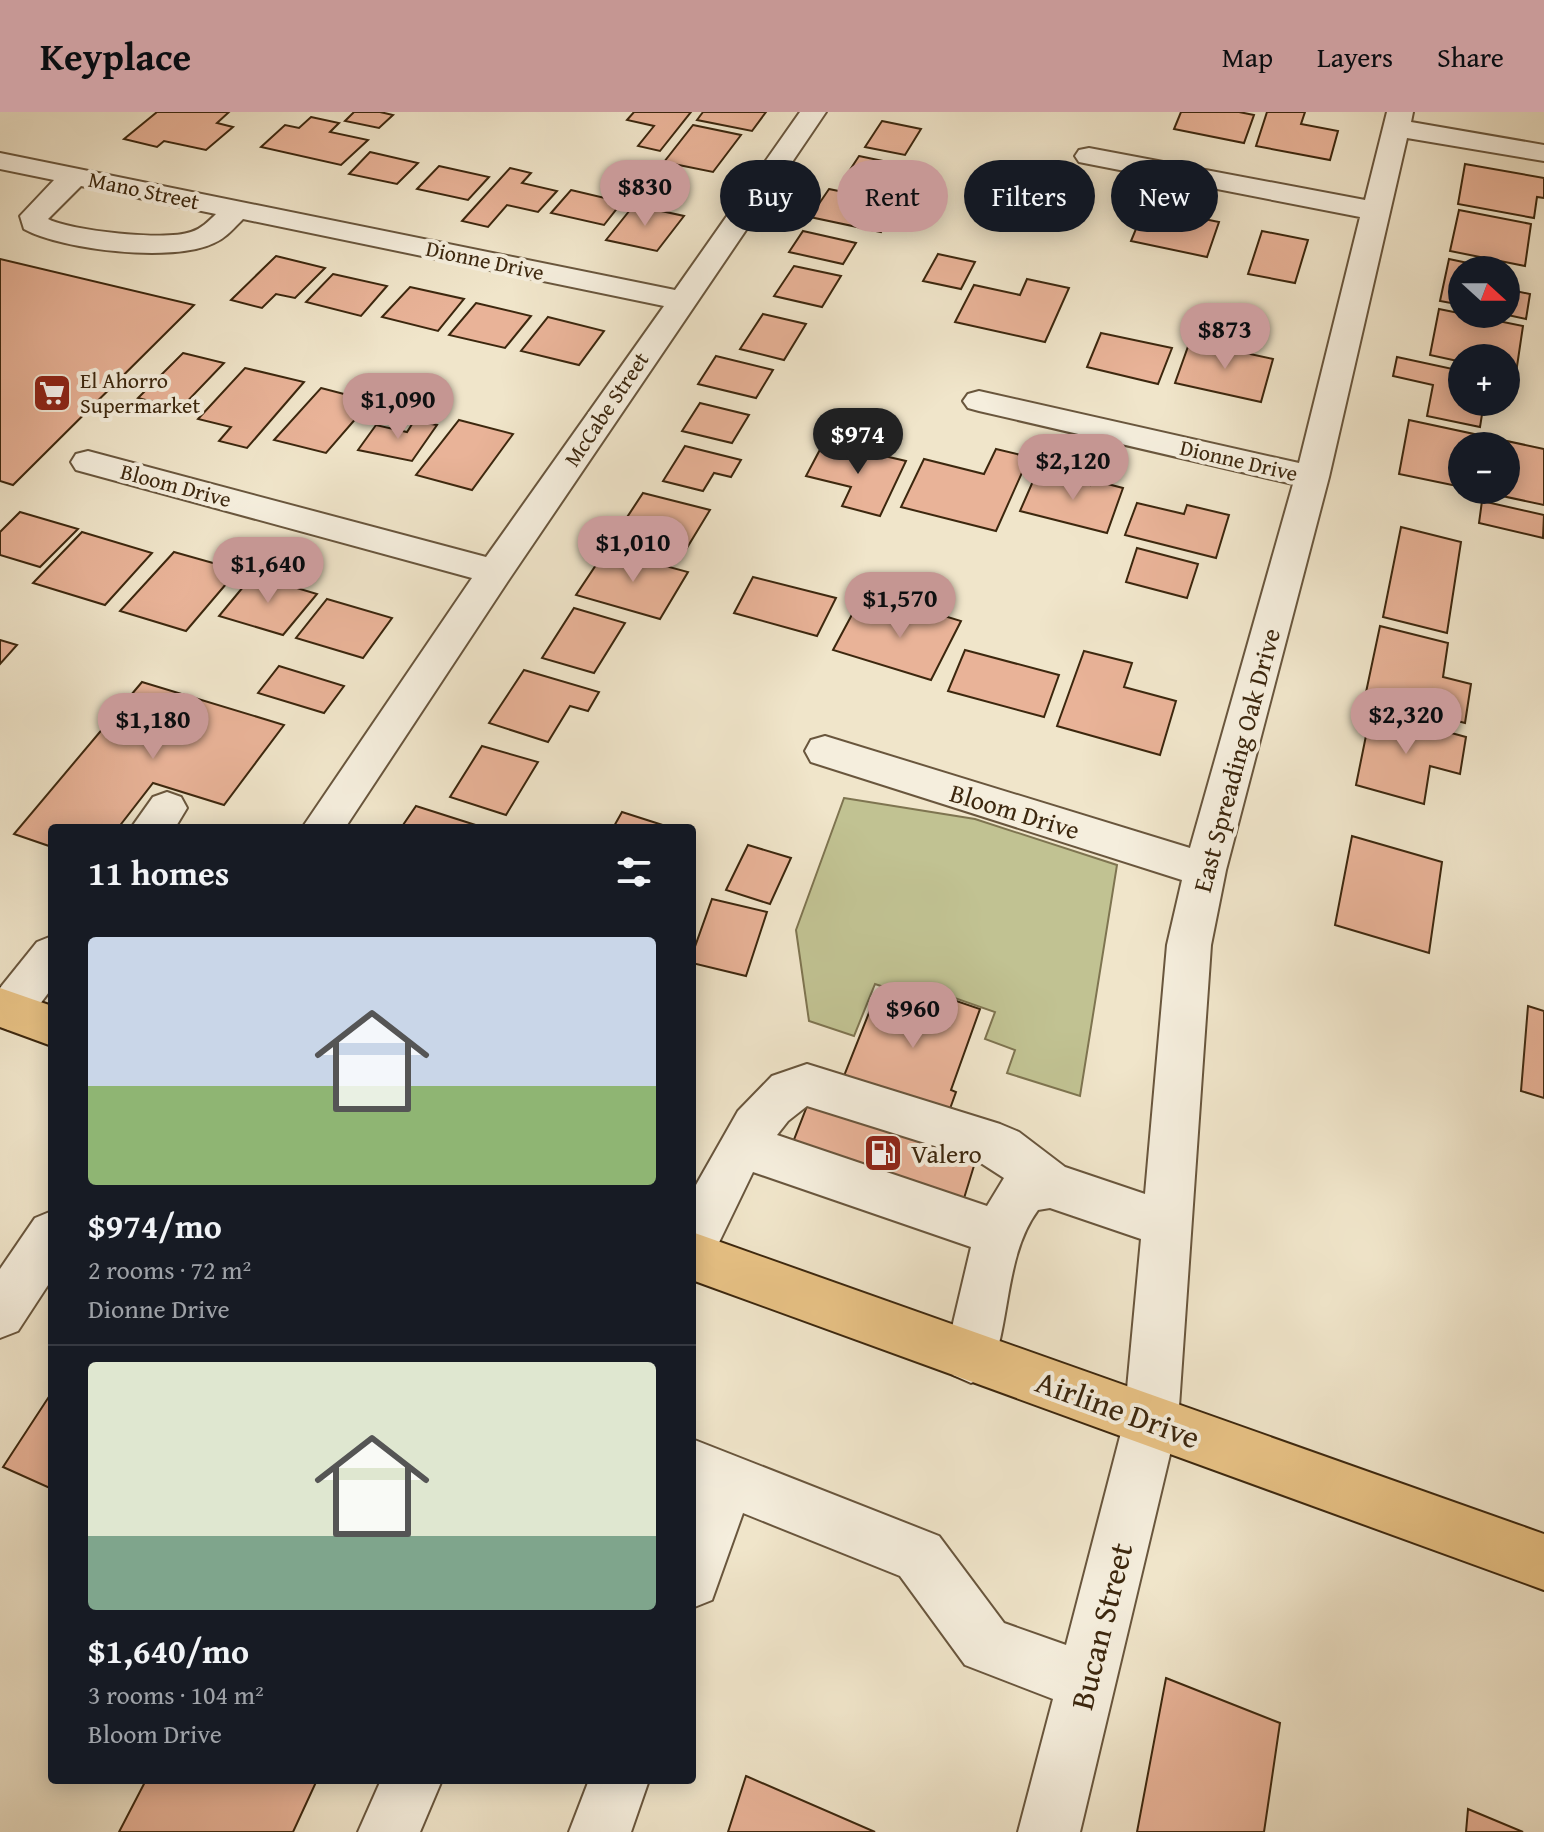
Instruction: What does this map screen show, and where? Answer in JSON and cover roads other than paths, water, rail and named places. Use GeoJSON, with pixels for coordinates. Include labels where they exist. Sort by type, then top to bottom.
{"type":"FeatureCollection","features":[{"type":"Feature","properties":{"kind":"main road"},"geometry":{"type":"LineString","coordinates":[[4,1009],[48,1025]]}},
{"type":"Feature","properties":{"kind":"main road","name":"Airline Drive"},"geometry":{"type":"LineString","coordinates":[[696,1257],[1544,1562]]}},
{"type":"Feature","properties":{"kind":"street","name":"McCabe Street"},"geometry":{"type":"LineString","coordinates":[[326,824],[681,300],[813,112]]}},
{"type":"Feature","properties":{"kind":"street"},"geometry":{"type":"LineString","coordinates":[[1399,120],[1544,153]]}},
{"type":"Feature","properties":{"kind":"street","name":"East Spreading Oak Drive"},"geometry":{"type":"LineString","coordinates":[[1151,1421],[1189,945],[1205,870],[1312,477],[1399,120]]}},
{"type":"Feature","properties":{"kind":"street"},"geometry":{"type":"LineString","coordinates":[[1089,156],[1375,211]]}},
{"type":"Feature","properties":{"kind":"street","name":"Mano Street"},"geometry":{"type":"LineString","coordinates":[[0,161],[288,220]]}},
{"type":"Feature","properties":{"kind":"street"},"geometry":{"type":"LineString","coordinates":[[75,176],[34,216],[34,223],[47,230],[168,245],[199,240],[216,231],[237,209]]}},
{"type":"Feature","properties":{"kind":"street","name":"Dionne Drive"},"geometry":{"type":"LineString","coordinates":[[288,220],[681,300]]}},
{"type":"Feature","properties":{"kind":"street","name":"Dionne Drive"},"geometry":{"type":"LineString","coordinates":[[979,401],[1312,477]]}},
{"type":"Feature","properties":{"kind":"street","name":"Bloom Drive"},"geometry":{"type":"LineString","coordinates":[[88,462],[495,572]]}},
{"type":"Feature","properties":{"kind":"street","name":"Bloom Drive"},"geometry":{"type":"LineString","coordinates":[[825,751],[1205,870]]}},
{"type":"Feature","properties":{"kind":"street"},"geometry":{"type":"LineString","coordinates":[[4,1009],[48,960]]}},
{"type":"Feature","properties":{"kind":"street"},"geometry":{"type":"LineString","coordinates":[[696,1236],[743,1146],[769,1108],[797,1086],[807,1085],[983,1139],[1002,1148],[1050,1185],[1168,1225]]}},
{"type":"Feature","properties":{"kind":"street"},"geometry":{"type":"LineString","coordinates":[[743,1146],[1001,1234]]}},
{"type":"Feature","properties":{"kind":"street"},"geometry":{"type":"LineString","coordinates":[[971,1357],[1005,1218],[1020,1195],[1033,1187],[1050,1185]]}},
{"type":"Feature","properties":{"kind":"street"},"geometry":{"type":"LineString","coordinates":[[0,1313],[48,1241]]}},
{"type":"Feature","properties":{"kind":"street","name":"Bucan Street"},"geometry":{"type":"LineString","coordinates":[[1049,1832],[1151,1421]]}},
{"type":"Feature","properties":{"kind":"street"},"geometry":{"type":"LineString","coordinates":[[696,1556],[710,1473],[919,1556],[985,1645],[1087,1682]]}},
{"type":"Feature","properties":{"kind":"street"},"geometry":{"type":"LineString","coordinates":[[389,1832],[410,1784]]}},
{"type":"Feature","properties":{"kind":"street"},"geometry":{"type":"LineString","coordinates":[[600,1832],[618,1784]]}},
{"type":"Feature","properties":{"kind":"place","name":"El Ahorro Supermarket"},"geometry":{"type":"Point","coordinates":[52,393]}},
{"type":"Feature","properties":{"kind":"place","name":"Valero"},"geometry":{"type":"Point","coordinates":[883,1153]}}]}
